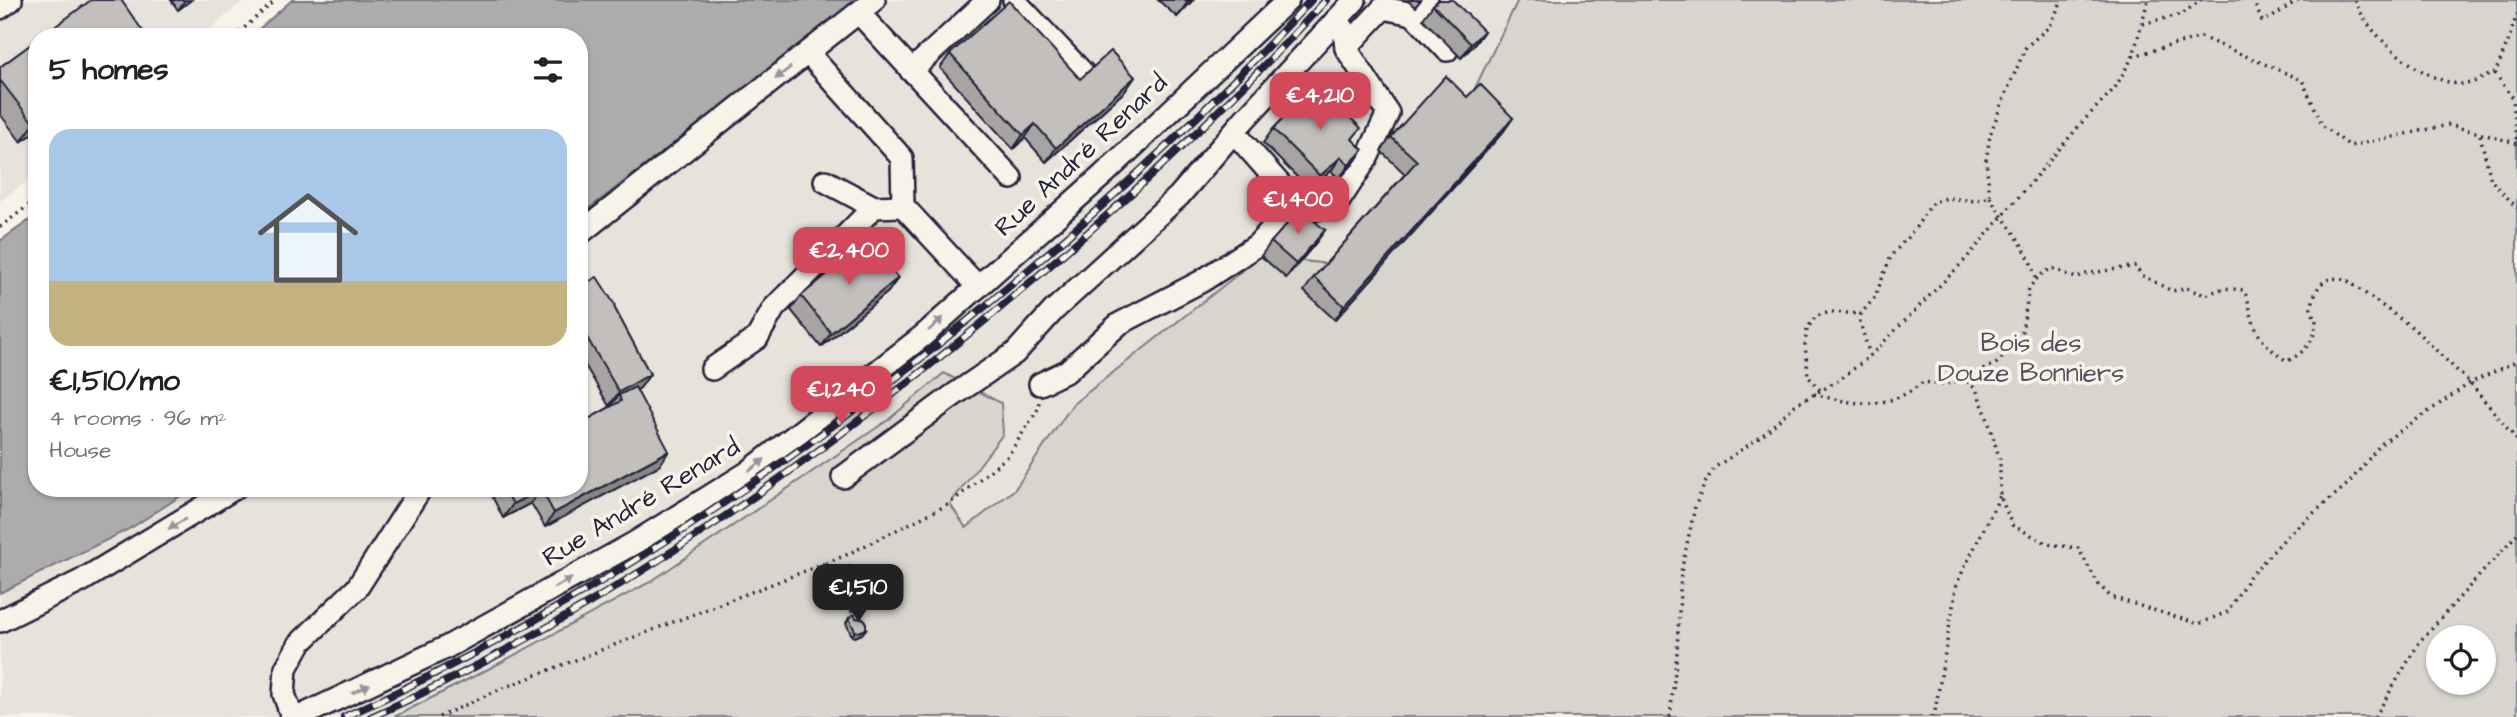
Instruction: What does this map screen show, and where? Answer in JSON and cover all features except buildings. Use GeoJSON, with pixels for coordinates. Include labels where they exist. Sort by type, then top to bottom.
{"type":"FeatureCollection","features":[{"type":"Feature","properties":{"kind":"street"},"geometry":{"type":"LineString","coordinates":[[0,8],[11,0]]}},
{"type":"Feature","properties":{"kind":"street"},"geometry":{"type":"LineString","coordinates":[[911,71],[988,0]]}},
{"type":"Feature","properties":{"kind":"street"},"geometry":{"type":"LineString","coordinates":[[1014,0],[1083,73]]}},
{"type":"Feature","properties":{"kind":"street","name":"Rue André Renard"},"geometry":{"type":"LineString","coordinates":[[299,717],[447,647],[636,542],[736,480],[924,335],[1103,175],[1288,0]]}},
{"type":"Feature","properties":{"kind":"street"},"geometry":{"type":"LineString","coordinates":[[843,477],[1015,353],[1054,310],[1179,196],[1355,0]]}},
{"type":"Feature","properties":{"kind":"street"},"geometry":{"type":"LineString","coordinates":[[1346,48],[1378,4],[1420,7],[1447,50]]}},
{"type":"Feature","properties":{"kind":"street"},"geometry":{"type":"LineString","coordinates":[[588,227],[867,6],[911,71],[1012,178]]}},
{"type":"Feature","properties":{"kind":"street"},"geometry":{"type":"LineString","coordinates":[[1234,132],[1299,206],[1317,209],[1337,204],[1367,158],[1388,113],[1346,48],[1344,29],[1336,20]]}},
{"type":"Feature","properties":{"kind":"street"},"geometry":{"type":"LineString","coordinates":[[808,53],[902,158],[903,206],[978,287]]}},
{"type":"Feature","properties":{"kind":"street"},"geometry":{"type":"LineString","coordinates":[[825,181],[874,207],[903,206]]}},
{"type":"Feature","properties":{"kind":"street"},"geometry":{"type":"LineString","coordinates":[[712,369],[757,338],[774,308],[874,207]]}},
{"type":"Feature","properties":{"kind":"street"},"geometry":{"type":"LineString","coordinates":[[1040,384],[1067,371],[1119,324],[1202,281],[1257,245],[1290,209]]}},
{"type":"Feature","properties":{"kind":"street"},"geometry":{"type":"LineString","coordinates":[[0,621],[81,581],[220,497]]}},
{"type":"Feature","properties":{"kind":"street"},"geometry":{"type":"LineString","coordinates":[[292,717],[284,694],[286,668],[300,643],[357,587],[415,497]]}},
{"type":"Feature","properties":{"kind":"path"},"geometry":{"type":"LineString","coordinates":[[244,28],[276,0]]}},
{"type":"Feature","properties":{"kind":"path"},"geometry":{"type":"LineString","coordinates":[[2035,281],[2034,268],[1990,197],[1986,162],[1990,135],[2025,47],[2050,26],[2062,0]]}},
{"type":"Feature","properties":{"kind":"path"},"geometry":{"type":"LineString","coordinates":[[1670,717],[1677,653],[1681,572],[1695,507],[1704,482],[1714,468],[1762,436],[1795,405],[1838,381],[1870,356],[1965,260],[2000,216],[2115,88],[2133,56],[2148,0]]}},
{"type":"Feature","properties":{"kind":"path"},"geometry":{"type":"LineString","coordinates":[[2143,24],[2182,14],[2201,0]]}},
{"type":"Feature","properties":{"kind":"path"},"geometry":{"type":"LineString","coordinates":[[2253,0],[2262,21],[2298,0]]}},
{"type":"Feature","properties":{"kind":"path"},"geometry":{"type":"LineString","coordinates":[[2355,0],[2369,25],[2415,69],[2438,81],[2465,84],[2495,73],[2517,14]]}},
{"type":"Feature","properties":{"kind":"path"},"geometry":{"type":"LineString","coordinates":[[2133,56],[2201,37],[2249,56],[2302,80],[2323,126],[2350,146],[2449,125],[2517,144],[2513,98],[2495,73]]}},
{"type":"Feature","properties":{"kind":"path"},"geometry":{"type":"LineString","coordinates":[[2480,135],[2491,180],[2517,208]]}},
{"type":"Feature","properties":{"kind":"path"},"geometry":{"type":"LineString","coordinates":[[1870,356],[1860,322],[1861,314],[1875,297],[1891,257],[1933,202],[1948,198],[1975,201],[1990,197]]}},
{"type":"Feature","properties":{"kind":"path"},"geometry":{"type":"LineString","coordinates":[[0,227],[28,206]]}},
{"type":"Feature","properties":{"kind":"path"},"geometry":{"type":"LineString","coordinates":[[1814,394],[1844,402],[1871,405],[1908,395],[1923,382],[1944,385],[1964,379],[1997,363],[2021,338],[2029,288],[2052,268],[2077,278],[2085,274],[2136,266],[2141,275],[2172,291],[2186,288],[2205,295],[2224,288],[2243,290],[2248,297],[2254,327],[2266,346],[2287,361],[2298,356],[2312,338],[2317,322],[2311,307],[2317,288],[2326,279],[2335,277],[2348,281],[2413,328],[2470,383],[2517,440]]}},
{"type":"Feature","properties":{"kind":"path"},"geometry":{"type":"LineString","coordinates":[[1821,390],[1808,376],[1805,344],[1807,329],[1816,316],[1831,312],[1861,314]]}},
{"type":"Feature","properties":{"kind":"path"},"geometry":{"type":"LineString","coordinates":[[1964,379],[1976,389],[1986,414],[2000,460],[2000,496],[2012,525],[2048,544],[2078,548],[2099,585],[2111,597],[2199,624],[2227,612],[2249,577],[2290,533],[2349,483],[2381,444],[2470,383],[2517,361]]}},
{"type":"Feature","properties":{"kind":"path"},"geometry":{"type":"LineString","coordinates":[[439,717],[503,688],[846,555],[949,504],[1007,456],[1038,410],[1040,384]]}},
{"type":"Feature","properties":{"kind":"path"},"geometry":{"type":"LineString","coordinates":[[1931,717],[1935,711],[1957,583],[2000,496]]}},
{"type":"Feature","properties":{"kind":"path"},"geometry":{"type":"LineString","coordinates":[[2375,717],[2420,640],[2517,534]]}},
{"type":"Feature","properties":{"kind":"path"},"geometry":{"type":"LineString","coordinates":[[826,563],[832,581],[852,612]]}},
{"type":"Feature","properties":{"kind":"shaded area"},"geometry":{"type":"Polygon","coordinates":[[[0,0],[244,0],[211,28],[28,28],[28,181],[0,201],[0,0]]]}},
{"type":"Feature","properties":{"kind":"shaded area"},"geometry":{"type":"Polygon","coordinates":[[[292,0],[855,0],[821,31],[588,209],[588,28],[260,28],[292,0]]]}},
{"type":"Feature","properties":{"kind":"shaded area"},"geometry":{"type":"Polygon","coordinates":[[[855,0],[1518,0],[1470,98],[1503,132],[1035,563],[498,664],[394,717],[0,717],[0,593],[131,528],[179,497],[588,497],[588,209],[821,31],[855,0]]]}},
{"type":"Feature","properties":{"kind":"shaded area"},"geometry":{"type":"Polygon","coordinates":[[[28,221],[28,497],[179,497],[131,528],[0,593],[0,241],[28,221]]]}},
{"type":"Feature","properties":{"kind":"green space","name":"Bois des Douze Bonniers"},"geometry":{"type":"Polygon","coordinates":[[[1518,0],[2517,0],[2517,717],[394,717],[650,582],[888,420],[944,373],[1001,403],[1003,434],[950,504],[966,528],[1015,489],[1073,404],[1261,256],[1379,270],[1503,132],[1470,98],[1518,0]]]}},
{"type":"Feature","properties":{"kind":"railway"},"geometry":{"type":"LineString","coordinates":[[344,717],[514,632],[596,584],[677,534],[833,425],[983,308],[1111,198],[1193,121],[1311,0]]}},
{"type":"Feature","properties":{"kind":"railway"},"geometry":{"type":"LineString","coordinates":[[371,717],[453,678],[613,589],[690,540],[840,435],[983,322],[1117,207],[1245,85],[1326,0]]}}]}
